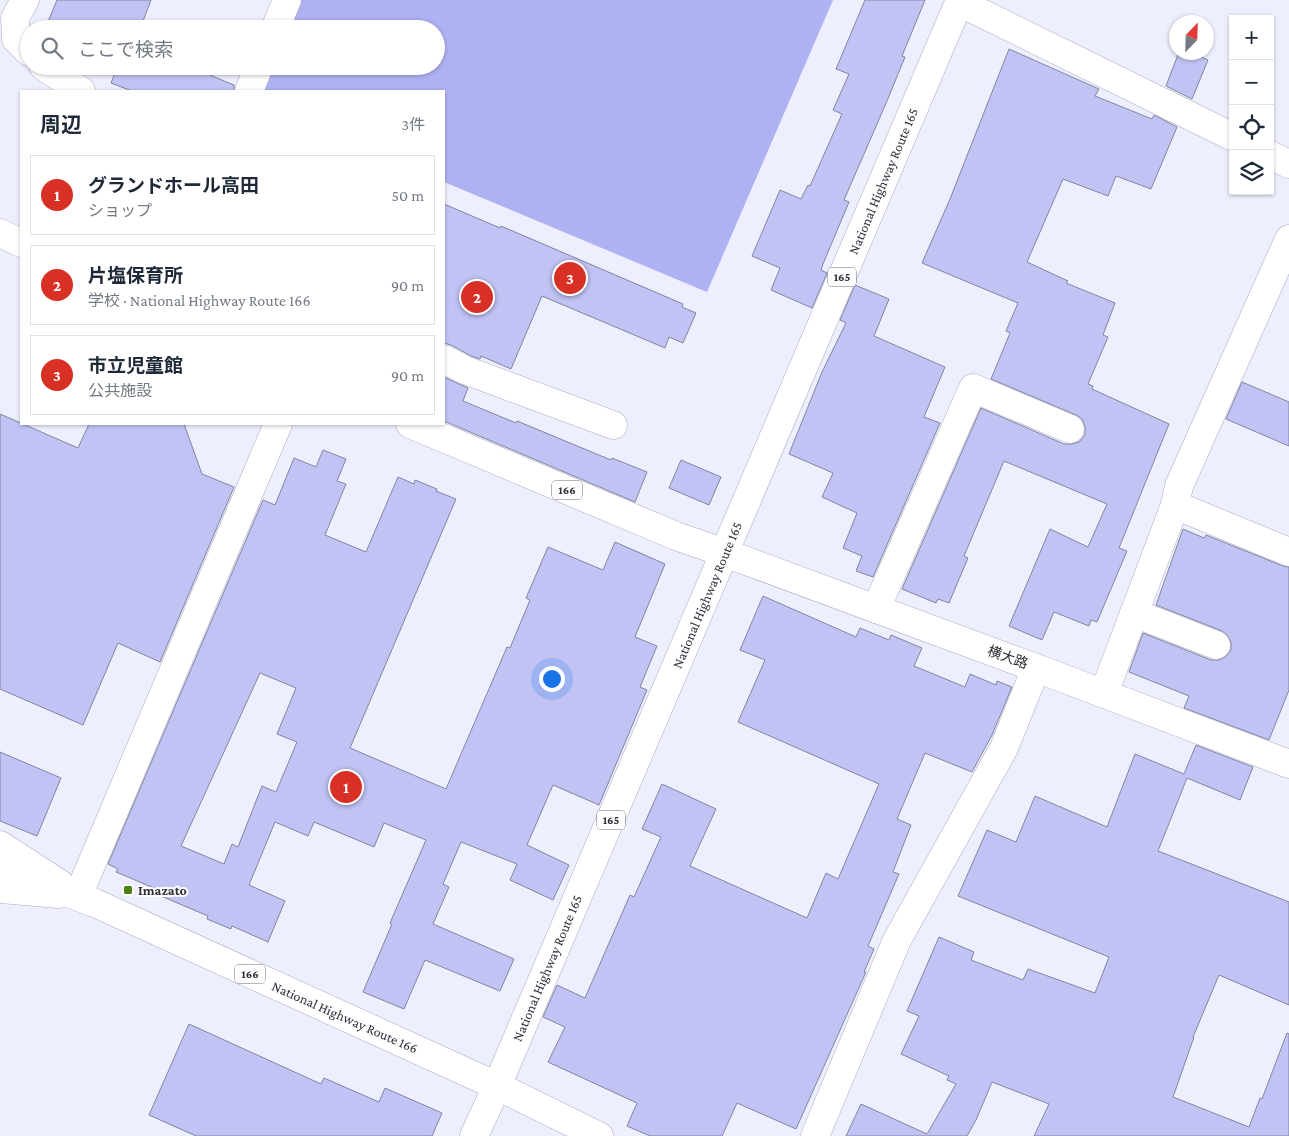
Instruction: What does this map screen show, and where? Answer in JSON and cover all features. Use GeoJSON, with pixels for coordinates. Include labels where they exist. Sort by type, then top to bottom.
{"type":"FeatureCollection","features":[{"type":"Feature","properties":{"kind":"main road"},"geometry":{"type":"LineString","coordinates":[[20,43],[16,39],[16,18],[25,0]]}},
{"type":"Feature","properties":{"kind":"main road"},"geometry":{"type":"LineString","coordinates":[[278,20],[286,0]]}},
{"type":"Feature","properties":{"kind":"main road"},"geometry":{"type":"LineString","coordinates":[[959,1],[1229,135]]}},
{"type":"Feature","properties":{"kind":"main road","name":"National Highway Route 165"},"geometry":{"type":"LineString","coordinates":[[474,1136],[725,553],[959,1]]}},
{"type":"Feature","properties":{"kind":"main road"},"geometry":{"type":"LineString","coordinates":[[57,75],[79,90]]}},
{"type":"Feature","properties":{"kind":"main road"},"geometry":{"type":"LineString","coordinates":[[249,90],[255,75]]}},
{"type":"Feature","properties":{"kind":"main road"},"geometry":{"type":"LineString","coordinates":[[1274,157],[1289,164]]}},
{"type":"Feature","properties":{"kind":"main road"},"geometry":{"type":"LineString","coordinates":[[0,233],[20,243]]}},
{"type":"Feature","properties":{"kind":"main road"},"geometry":{"type":"LineString","coordinates":[[1104,693],[1175,505],[1179,486],[1289,239]]}},
{"type":"Feature","properties":{"kind":"main road"},"geometry":{"type":"LineString","coordinates":[[445,360],[465,370],[613,425]]}},
{"type":"Feature","properties":{"kind":"main road"},"geometry":{"type":"LineString","coordinates":[[876,608],[973,388],[1070,429]]}},
{"type":"Feature","properties":{"kind":"main road"},"geometry":{"type":"LineString","coordinates":[[78,896],[278,425]]}},
{"type":"Feature","properties":{"kind":"main road","name":"166"},"geometry":{"type":"LineString","coordinates":[[412,425],[676,536],[725,553]]}},
{"type":"Feature","properties":{"kind":"main road"},"geometry":{"type":"LineString","coordinates":[[1175,505],[1289,552]]}},
{"type":"Feature","properties":{"kind":"main road","name":"横大路"},"geometry":{"type":"LineString","coordinates":[[725,553],[1104,693],[1289,764]]}},
{"type":"Feature","properties":{"kind":"main road"},"geometry":{"type":"LineString","coordinates":[[1134,613],[1216,645]]}},
{"type":"Feature","properties":{"kind":"main road"},"geometry":{"type":"LineString","coordinates":[[815,1136],[897,940],[1004,748],[1036,668]]}},
{"type":"Feature","properties":{"kind":"main road"},"geometry":{"type":"LineString","coordinates":[[0,845],[78,896]]}},
{"type":"Feature","properties":{"kind":"main road","name":"National Highway Route 166"},"geometry":{"type":"LineString","coordinates":[[0,868],[78,896],[497,1086]]}},
{"type":"Feature","properties":{"kind":"main road"},"geometry":{"type":"LineString","coordinates":[[0,889],[78,896]]}},
{"type":"Feature","properties":{"kind":"main road"},"geometry":{"type":"LineString","coordinates":[[497,1086],[599,1136]]}},
{"type":"Feature","properties":{"kind":"water"},"geometry":{"type":"Polygon","coordinates":[[[300,0],[833,0],[707,292],[445,182],[445,90],[263,90],[269,75],[445,75],[445,20],[292,20],[300,0]]]}},
{"type":"Feature","properties":{"kind":"building"},"geometry":{"type":"Polygon","coordinates":[[[57,0],[151,0],[143,20],[49,20],[57,0]]]}},
{"type":"Feature","properties":{"kind":"building"},"geometry":{"type":"Polygon","coordinates":[[[865,0],[925,0],[902,56],[905,57],[844,200],[849,202],[823,264],[821,270],[827,273],[812,308],[771,290],[780,268],[752,256],[780,190],[801,199],[808,185],[810,186],[842,114],[833,110],[849,74],[836,69],[865,0]]]}},
{"type":"Feature","properties":{"kind":"building"},"geometry":{"type":"Polygon","coordinates":[[[1009,49],[1099,89],[1095,96],[1152,119],[1154,115],[1177,127],[1151,189],[1116,176],[1108,196],[1063,179],[1027,262],[1068,281],[1066,283],[1115,303],[1103,335],[1108,337],[1088,384],[1093,386],[1092,389],[1169,424],[1119,548],[1127,551],[1097,622],[1091,620],[1089,626],[1054,612],[1042,640],[1009,626],[1050,529],[1088,547],[1107,504],[1004,461],[964,556],[968,558],[949,603],[938,599],[936,603],[902,589],[981,408],[1064,444],[1079,442],[1085,435],[1082,419],[1076,415],[991,379],[1010,333],[1006,331],[1018,303],[922,263],[950,199],[1009,49]]]}},
{"type":"Feature","properties":{"kind":"building"},"geometry":{"type":"Polygon","coordinates":[[[1176,60],[1208,60],[1192,99],[1166,86],[1176,60]]]}},
{"type":"Feature","properties":{"kind":"building"},"geometry":{"type":"Polygon","coordinates":[[[114,75],[210,75],[234,85],[234,90],[129,90],[111,83],[114,75]]]}},
{"type":"Feature","properties":{"kind":"building"},"geometry":{"type":"Polygon","coordinates":[[[445,204],[500,228],[501,226],[683,304],[682,307],[696,313],[683,343],[669,337],[665,348],[542,296],[511,369],[481,356],[480,359],[471,356],[445,343],[445,204]]]}},
{"type":"Feature","properties":{"kind":"building"},"geometry":{"type":"Polygon","coordinates":[[[855,285],[889,299],[874,336],[945,367],[924,417],[940,423],[873,577],[856,571],[862,556],[843,548],[857,513],[822,497],[833,473],[789,454],[822,372],[846,323],[840,320],[855,285]]]}},
{"type":"Feature","properties":{"kind":"building"},"geometry":{"type":"Polygon","coordinates":[[[445,377],[468,388],[463,401],[611,460],[612,458],[647,472],[635,502],[445,421],[445,377]]]}},
{"type":"Feature","properties":{"kind":"building"},"geometry":{"type":"Polygon","coordinates":[[[1242,382],[1289,402],[1289,446],[1226,419],[1242,382]]]}},
{"type":"Feature","properties":{"kind":"building"},"geometry":{"type":"Polygon","coordinates":[[[0,414],[20,423],[20,425],[25,425],[78,448],[89,425],[184,425],[202,474],[234,487],[160,662],[118,643],[83,725],[0,689],[0,414]]]}},
{"type":"Feature","properties":{"kind":"building"},"geometry":{"type":"Polygon","coordinates":[[[323,450],[346,459],[337,481],[346,484],[325,535],[366,552],[398,477],[414,484],[415,480],[456,499],[350,748],[446,789],[507,647],[510,648],[530,600],[526,598],[548,547],[603,570],[615,542],[665,564],[635,637],[657,646],[640,687],[647,690],[599,805],[553,785],[527,845],[569,865],[553,900],[510,880],[517,864],[461,842],[443,884],[449,887],[433,924],[514,959],[500,991],[425,960],[404,1009],[363,992],[426,840],[384,823],[374,847],[314,822],[308,836],[275,822],[249,885],[285,901],[268,942],[232,926],[231,929],[207,919],[208,916],[154,893],[156,889],[116,872],[118,869],[108,864],[263,500],[275,505],[294,458],[316,467],[323,450]],[[260,673],[181,846],[224,864],[232,844],[238,847],[262,786],[276,792],[297,742],[277,734],[296,688],[260,673]]]}},
{"type":"Feature","properties":{"kind":"building"},"geometry":{"type":"Polygon","coordinates":[[[681,460],[721,477],[709,505],[669,488],[681,460]]]}},
{"type":"Feature","properties":{"kind":"building"},"geometry":{"type":"Polygon","coordinates":[[[1183,529],[1204,538],[1206,535],[1289,567],[1289,690],[1269,740],[1184,708],[1189,696],[1129,672],[1143,633],[1211,660],[1219,660],[1225,657],[1231,650],[1231,642],[1222,631],[1156,605],[1183,529]]]}},
{"type":"Feature","properties":{"kind":"building"},"geometry":{"type":"Polygon","coordinates":[[[763,596],[856,637],[860,628],[889,640],[891,635],[922,648],[914,666],[965,687],[970,674],[996,685],[997,681],[1012,687],[992,735],[972,772],[925,753],[897,819],[911,825],[893,872],[899,874],[868,946],[874,949],[864,972],[866,972],[796,1129],[737,1103],[722,1136],[650,1136],[627,1126],[637,1103],[548,1062],[565,1027],[543,1017],[557,985],[585,998],[630,895],[634,897],[661,837],[642,829],[662,784],[716,809],[690,866],[807,918],[826,873],[838,879],[879,784],[738,722],[765,660],[740,650],[763,596]]]}},
{"type":"Feature","properties":{"kind":"building"},"geometry":{"type":"Polygon","coordinates":[[[1196,745],[1253,767],[1240,800],[1187,778],[1158,851],[1289,902],[1289,1005],[1219,975],[1193,1037],[1173,1097],[1249,1127],[1260,1098],[1262,1099],[1287,1033],[1289,1034],[1289,1136],[1034,1136],[1049,1104],[992,1082],[967,1136],[846,1136],[861,1104],[927,1134],[956,1084],[947,1080],[949,1076],[901,1054],[919,1016],[907,1011],[939,937],[974,952],[971,960],[1023,980],[1028,969],[1095,993],[1109,957],[958,896],[987,830],[1016,842],[1035,796],[1107,827],[1135,754],[1184,774],[1196,745]]]}},
{"type":"Feature","properties":{"kind":"building"},"geometry":{"type":"Polygon","coordinates":[[[0,752],[61,778],[37,836],[0,821],[0,752]]]}},
{"type":"Feature","properties":{"kind":"building"},"geometry":{"type":"Polygon","coordinates":[[[189,1024],[321,1084],[324,1078],[379,1102],[385,1088],[442,1113],[432,1136],[196,1136],[149,1115],[189,1024]]]}},
{"type":"Feature","properties":{"kind":"place","name":"市立児童館"},"geometry":{"type":"Point","coordinates":[570,278]}},
{"type":"Feature","properties":{"kind":"place","name":"片塩保育所"},"geometry":{"type":"Point","coordinates":[477,297]}},
{"type":"Feature","properties":{"kind":"place","name":"グランドホール高田"},"geometry":{"type":"Point","coordinates":[346,787]}},
{"type":"Feature","properties":{"kind":"place","name":"Imazato"},"geometry":{"type":"Point","coordinates":[128,890]}}]}
